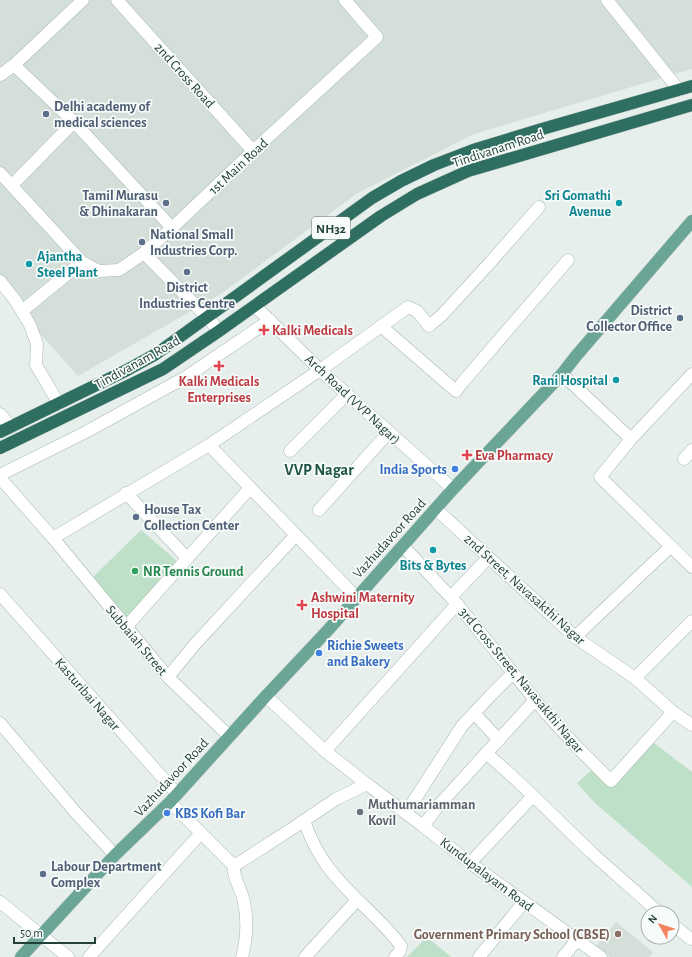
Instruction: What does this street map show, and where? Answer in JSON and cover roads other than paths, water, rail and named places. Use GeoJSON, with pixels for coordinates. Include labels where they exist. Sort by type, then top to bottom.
{"type":"FeatureCollection","features":[{"type":"Feature","properties":{"kind":"highway","name":"NH32"},"geometry":{"type":"LineString","coordinates":[[5,430],[127,370],[150,357],[208,318],[372,198],[402,181],[434,165],[473,150],[692,86]]}},
{"type":"Feature","properties":{"kind":"highway","name":"Tindivanam Road"},"geometry":{"type":"LineString","coordinates":[[0,448],[163,369],[219,332],[381,216],[417,194],[482,166],[692,105]]}},
{"type":"Feature","properties":{"kind":"main road","name":"Vazhudavoor Road"},"geometry":{"type":"LineString","coordinates":[[21,957],[116,855],[174,798],[229,736],[329,629],[453,489],[562,374],[692,221]]}},
{"type":"Feature","properties":{"kind":"street"},"geometry":{"type":"LineString","coordinates":[[0,74],[14,65],[83,0]]}},
{"type":"Feature","properties":{"kind":"street","name":"2nd Cross Road"},"geometry":{"type":"LineString","coordinates":[[117,0],[254,151]]}},
{"type":"Feature","properties":{"kind":"street","name":"1st Main Road"},"geometry":{"type":"LineString","coordinates":[[82,262],[99,271],[119,270],[144,253],[377,37],[346,0]]}},
{"type":"Feature","properties":{"kind":"street"},"geometry":{"type":"LineString","coordinates":[[607,0],[679,90]]}},
{"type":"Feature","properties":{"kind":"street"},"geometry":{"type":"LineString","coordinates":[[14,65],[74,122],[172,228]]}},
{"type":"Feature","properties":{"kind":"street"},"geometry":{"type":"LineString","coordinates":[[12,185],[74,122]]}},
{"type":"Feature","properties":{"kind":"street"},"geometry":{"type":"LineString","coordinates":[[0,173],[82,262],[22,311]]}},
{"type":"Feature","properties":{"kind":"street"},"geometry":{"type":"LineString","coordinates":[[53,538],[209,445],[320,370],[408,307],[417,311],[429,326],[442,315],[539,207]]}},
{"type":"Feature","properties":{"kind":"street"},"geometry":{"type":"LineString","coordinates":[[144,253],[208,318],[219,332]]}},
{"type":"Feature","properties":{"kind":"street"},"geometry":{"type":"LineString","coordinates":[[381,326],[456,391],[568,260]]}},
{"type":"Feature","properties":{"kind":"street"},"geometry":{"type":"LineString","coordinates":[[0,281],[22,311],[37,344],[36,365],[59,404]]}},
{"type":"Feature","properties":{"kind":"street","name":"Arch Road (VVP Nagar)"},"geometry":{"type":"LineString","coordinates":[[255,306],[320,370],[453,489]]}},
{"type":"Feature","properties":{"kind":"street"},"geometry":{"type":"LineString","coordinates":[[0,476],[90,430],[186,377],[270,320]]}},
{"type":"Feature","properties":{"kind":"street"},"geometry":{"type":"LineString","coordinates":[[562,374],[631,439]]}},
{"type":"Feature","properties":{"kind":"street"},"geometry":{"type":"LineString","coordinates":[[692,374],[631,439],[600,477],[692,567]]}},
{"type":"Feature","properties":{"kind":"street"},"geometry":{"type":"LineString","coordinates":[[290,451],[347,394]]}},
{"type":"Feature","properties":{"kind":"street"},"geometry":{"type":"LineString","coordinates":[[0,414],[5,430]]}},
{"type":"Feature","properties":{"kind":"street"},"geometry":{"type":"LineString","coordinates":[[319,510],[389,432]]}},
{"type":"Feature","properties":{"kind":"street"},"geometry":{"type":"LineString","coordinates":[[209,445],[356,597]]}},
{"type":"Feature","properties":{"kind":"street","name":"Subbaiah Street"},"geometry":{"type":"LineString","coordinates":[[0,476],[168,677],[229,736]]}},
{"type":"Feature","properties":{"kind":"street"},"geometry":{"type":"LineString","coordinates":[[126,627],[250,488]]}},
{"type":"Feature","properties":{"kind":"street"},"geometry":{"type":"LineString","coordinates":[[126,494],[187,558]]}},
{"type":"Feature","properties":{"kind":"street","name":"2nd Street, Navasakthi Nagar"},"geometry":{"type":"LineString","coordinates":[[436,509],[575,637],[635,678],[673,712],[692,724]]}},
{"type":"Feature","properties":{"kind":"street"},"geometry":{"type":"LineString","coordinates":[[168,677],[196,643],[296,534]]}},
{"type":"Feature","properties":{"kind":"street","name":"3rd Cross Street, Navasakthi Nagar"},"geometry":{"type":"LineString","coordinates":[[403,546],[454,601],[535,700],[576,746],[611,781],[673,712]]}},
{"type":"Feature","properties":{"kind":"street"},"geometry":{"type":"LineString","coordinates":[[575,637],[670,547]]}},
{"type":"Feature","properties":{"kind":"street"},"geometry":{"type":"LineString","coordinates":[[325,751],[454,601],[488,558]]}},
{"type":"Feature","properties":{"kind":"street","name":"Kasturibai Nagar"},"geometry":{"type":"LineString","coordinates":[[0,594],[174,798],[201,833],[234,866]]}},
{"type":"Feature","properties":{"kind":"street"},"geometry":{"type":"LineString","coordinates":[[635,678],[692,622]]}},
{"type":"Feature","properties":{"kind":"street"},"geometry":{"type":"LineString","coordinates":[[406,813],[462,726],[513,673]]}},
{"type":"Feature","properties":{"kind":"street","name":"Kundupalayam Road"},"geometry":{"type":"LineString","coordinates":[[266,696],[325,751],[367,784],[470,863],[601,957]]}},
{"type":"Feature","properties":{"kind":"street"},"geometry":{"type":"LineString","coordinates":[[423,826],[439,805],[535,700]]}},
{"type":"Feature","properties":{"kind":"street"},"geometry":{"type":"LineString","coordinates":[[474,713],[499,740]]}},
{"type":"Feature","properties":{"kind":"street"},"geometry":{"type":"LineString","coordinates":[[0,723],[76,813],[116,855]]}},
{"type":"Feature","properties":{"kind":"street"},"geometry":{"type":"LineString","coordinates":[[486,753],[513,776],[602,863],[651,905]]}},
{"type":"Feature","properties":{"kind":"street"},"geometry":{"type":"LineString","coordinates":[[242,957],[246,944],[246,914],[234,875],[234,866],[336,799],[367,784]]}},
{"type":"Feature","properties":{"kind":"street"},"geometry":{"type":"LineString","coordinates":[[470,863],[533,796]]}},
{"type":"Feature","properties":{"kind":"street"},"geometry":{"type":"LineString","coordinates":[[304,821],[313,843],[328,867],[357,900],[395,937],[401,946],[400,951],[395,957]]}},
{"type":"Feature","properties":{"kind":"street"},"geometry":{"type":"LineString","coordinates":[[89,957],[201,833]]}},
{"type":"Feature","properties":{"kind":"street"},"geometry":{"type":"LineString","coordinates":[[306,957],[357,900]]}},
{"type":"Feature","properties":{"kind":"street"},"geometry":{"type":"LineString","coordinates":[[0,902],[68,957]]}},
{"type":"Feature","properties":{"kind":"street"},"geometry":{"type":"LineString","coordinates":[[479,957],[524,902]]}},
{"type":"Feature","properties":{"kind":"street"},"geometry":{"type":"LineString","coordinates":[[680,931],[690,939]]}},
{"type":"Feature","properties":{"kind":"street"},"geometry":{"type":"LineString","coordinates":[[563,957],[578,940]]}},
{"type":"Feature","properties":{"kind":"place","name":"Delhi academy of medical sciences"},"geometry":{"type":"Point","coordinates":[46,114]}},
{"type":"Feature","properties":{"kind":"place","name":"Tamil Murasu & Dhinakaran"},"geometry":{"type":"Point","coordinates":[166,203]}},
{"type":"Feature","properties":{"kind":"place","name":"Sri Gomathi Avenue"},"geometry":{"type":"Point","coordinates":[619,203]}},
{"type":"Feature","properties":{"kind":"place","name":"National Small Industries Corp."},"geometry":{"type":"Point","coordinates":[142,242]}},
{"type":"Feature","properties":{"kind":"place","name":"Ajantha Steel Plant"},"geometry":{"type":"Point","coordinates":[29,264]}},
{"type":"Feature","properties":{"kind":"place","name":"District Industries Centre"},"geometry":{"type":"Point","coordinates":[187,272]}},
{"type":"Feature","properties":{"kind":"place","name":"District Collector Office"},"geometry":{"type":"Point","coordinates":[680,318]}},
{"type":"Feature","properties":{"kind":"place","name":"Kalki Medicals"},"geometry":{"type":"Point","coordinates":[264,330]}},
{"type":"Feature","properties":{"kind":"place","name":"Kalki Medicals Enterprises"},"geometry":{"type":"Point","coordinates":[219,366]}},
{"type":"Feature","properties":{"kind":"place","name":"Rani Hospital"},"geometry":{"type":"Point","coordinates":[616,380]}},
{"type":"Feature","properties":{"kind":"place","name":"Eva Pharmacy"},"geometry":{"type":"Point","coordinates":[467,455]}},
{"type":"Feature","properties":{"kind":"place","name":"India Sports"},"geometry":{"type":"Point","coordinates":[455,469]}},
{"type":"Feature","properties":{"kind":"place","name":"House Tax Collection Center"},"geometry":{"type":"Point","coordinates":[136,517]}},
{"type":"Feature","properties":{"kind":"place","name":"Bits & Bytes"},"geometry":{"type":"Point","coordinates":[433,550]}},
{"type":"Feature","properties":{"kind":"place","name":"NR Tennis Ground"},"geometry":{"type":"Point","coordinates":[135,571]}},
{"type":"Feature","properties":{"kind":"place","name":"Ashwini Maternity Hospital"},"geometry":{"type":"Point","coordinates":[302,605]}},
{"type":"Feature","properties":{"kind":"place","name":"Richie Sweets and Bakery"},"geometry":{"type":"Point","coordinates":[319,653]}},
{"type":"Feature","properties":{"kind":"place","name":"Muthumariamman Kovil"},"geometry":{"type":"Point","coordinates":[360,812]}},
{"type":"Feature","properties":{"kind":"place","name":"KBS Kofi Bar"},"geometry":{"type":"Point","coordinates":[167,813]}},
{"type":"Feature","properties":{"kind":"place","name":"Labour Department Complex"},"geometry":{"type":"Point","coordinates":[43,874]}},
{"type":"Feature","properties":{"kind":"place","name":"Government Primary School (CBSE)"},"geometry":{"type":"Point","coordinates":[618,934]}},
{"type":"Feature","properties":{"kind":"district","name":"VVP Nagar"},"geometry":{"type":"Point","coordinates":[319,469]}}]}
